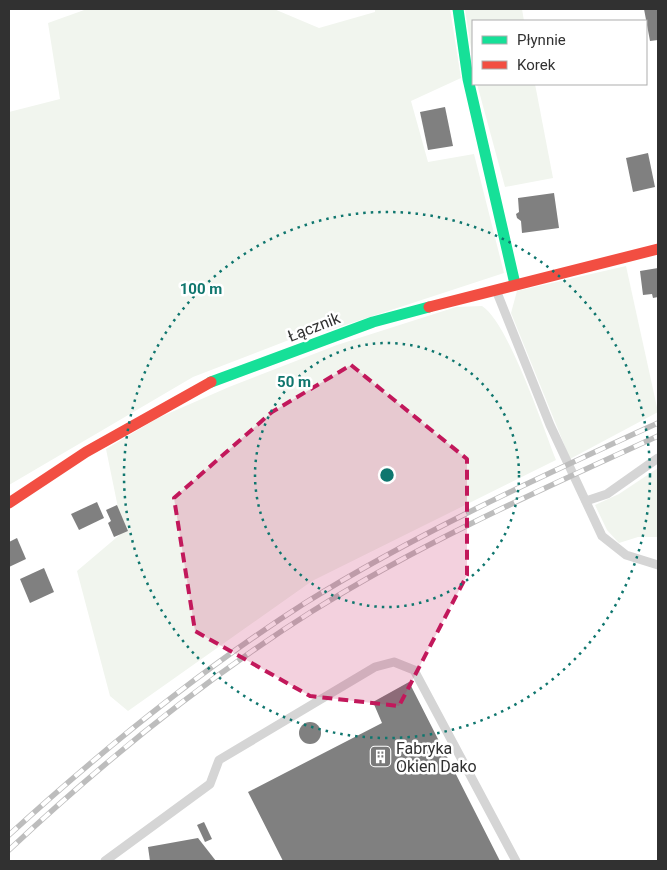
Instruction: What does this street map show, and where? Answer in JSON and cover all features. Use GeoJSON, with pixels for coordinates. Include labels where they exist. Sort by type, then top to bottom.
{"type":"FeatureCollection","features":[{"type":"Feature","properties":{"kind":"street"},"geometry":{"type":"LineString","coordinates":[[458,9],[468,79],[515,284]]}},
{"type":"Feature","properties":{"kind":"street","name":"Łącznik"},"geometry":{"type":"LineString","coordinates":[[9,503],[86,452],[201,386],[373,322],[515,284],[658,249]]}},
{"type":"Feature","properties":{"kind":"lane"},"geometry":{"type":"LineString","coordinates":[[496,289],[554,433],[602,536],[626,554],[658,565]]}},
{"type":"Feature","properties":{"kind":"lane"},"geometry":{"type":"LineString","coordinates":[[586,501],[607,494],[658,458]]}},
{"type":"Feature","properties":{"kind":"lane"},"geometry":{"type":"LineString","coordinates":[[105,861],[210,784],[219,760],[375,667],[394,662],[414,670],[516,861]]}},
{"type":"Feature","properties":{"kind":"highlighted area"},"geometry":{"type":"Polygon","coordinates":[[[351,365],[467,459],[467,575],[399,706],[310,696],[195,631],[174,498],[272,412],[351,365]]]}},
{"type":"Feature","properties":{"kind":"shaded area"},"geometry":{"type":"Polygon","coordinates":[[[87,9],[274,9],[319,28],[375,12],[375,9],[450,9],[461,78],[411,101],[428,162],[474,154],[504,273],[327,331],[320,328],[193,377],[9,485],[9,112],[60,99],[48,23],[87,9]]]}},
{"type":"Feature","properties":{"kind":"shaded area"},"geometry":{"type":"Polygon","coordinates":[[[465,9],[522,9],[524,20],[472,20],[472,55],[465,9]]]}},
{"type":"Feature","properties":{"kind":"shaded area"},"geometry":{"type":"Polygon","coordinates":[[[477,85],[535,85],[553,178],[505,187],[477,85]]]}},
{"type":"Feature","properties":{"kind":"shaded area"},"geometry":{"type":"Polygon","coordinates":[[[626,266],[658,412],[570,459],[511,313],[517,291],[626,266]]]}},
{"type":"Feature","properties":{"kind":"shaded area"},"geometry":{"type":"Polygon","coordinates":[[[482,306],[503,332],[534,401],[556,460],[312,581],[128,711],[110,696],[77,571],[123,532],[106,449],[158,418],[229,387],[337,345],[456,307],[482,306]]]}},
{"type":"Feature","properties":{"kind":"shaded area"},"geometry":{"type":"Polygon","coordinates":[[[658,468],[658,537],[638,537],[619,543],[607,530],[595,505],[619,494],[658,468]]]}},
{"type":"Feature","properties":{"kind":"building"},"geometry":{"type":"Polygon","coordinates":[[[644,9],[658,9],[658,40],[650,41],[644,9]]]}},
{"type":"Feature","properties":{"kind":"building"},"geometry":{"type":"Polygon","coordinates":[[[445,107],[453,146],[428,150],[420,112],[445,107]]]}},
{"type":"Feature","properties":{"kind":"building"},"geometry":{"type":"Polygon","coordinates":[[[648,153],[655,187],[633,192],[626,158],[648,153]]]}},
{"type":"Feature","properties":{"kind":"building"},"geometry":{"type":"Polygon","coordinates":[[[554,193],[559,228],[522,233],[521,221],[517,218],[516,214],[519,212],[518,198],[554,193]]]}},
{"type":"Feature","properties":{"kind":"building"},"geometry":{"type":"Polygon","coordinates":[[[658,268],[658,297],[653,298],[652,294],[643,295],[640,271],[658,268]]]}},
{"type":"Feature","properties":{"kind":"building"},"geometry":{"type":"Polygon","coordinates":[[[97,502],[104,518],[79,530],[71,514],[97,502]]]}},
{"type":"Feature","properties":{"kind":"building"},"geometry":{"type":"Polygon","coordinates":[[[117,505],[128,531],[114,537],[108,523],[111,521],[106,510],[117,505]]]}},
{"type":"Feature","properties":{"kind":"building"},"geometry":{"type":"Polygon","coordinates":[[[17,538],[26,559],[9,567],[9,542],[17,538]]]}},
{"type":"Feature","properties":{"kind":"building"},"geometry":{"type":"Polygon","coordinates":[[[44,568],[54,592],[30,603],[20,579],[44,568]]]}},
{"type":"Feature","properties":{"kind":"building","name":"Fabryka Okien Dako"},"geometry":{"type":"Polygon","coordinates":[[[409,682],[500,861],[283,861],[248,792],[382,723],[373,702],[409,682]]]}},
{"type":"Feature","properties":{"kind":"building"},"geometry":{"type":"Polygon","coordinates":[[[310,722],[318,725],[321,733],[318,741],[310,744],[302,741],[299,733],[302,725],[310,722]]]}},
{"type":"Feature","properties":{"kind":"building"},"geometry":{"type":"Polygon","coordinates":[[[204,822],[212,839],[205,842],[197,825],[204,822]]]}},
{"type":"Feature","properties":{"kind":"building"},"geometry":{"type":"Polygon","coordinates":[[[198,838],[216,861],[150,861],[148,847],[198,838]]]}},
{"type":"Feature","properties":{"kind":"railway"},"geometry":{"type":"LineString","coordinates":[[9,835],[80,772],[152,713],[227,656],[305,603],[347,577],[478,507],[658,423]]}},
{"type":"Feature","properties":{"kind":"railway"},"geometry":{"type":"LineString","coordinates":[[9,850],[117,754],[192,694],[311,612],[438,540],[525,497],[658,436]]}},
{"type":"Feature","properties":{"kind":"traffic: fast"},"geometry":{"type":"LineString","coordinates":[[458,9],[468,79],[515,284]]}},
{"type":"Feature","properties":{"kind":"traffic: fast"},"geometry":{"type":"LineString","coordinates":[[211,382],[373,322],[429,307]]}},
{"type":"Feature","properties":{"kind":"traffic: jam"},"geometry":{"type":"LineString","coordinates":[[429,307],[658,249]]}},
{"type":"Feature","properties":{"kind":"traffic: jam"},"geometry":{"type":"LineString","coordinates":[[9,503],[86,452],[211,382]]}},
{"type":"Feature","properties":{"kind":"place","name":"Fabryka Okien Dako"},"geometry":{"type":"Point","coordinates":[380,757]}}]}
